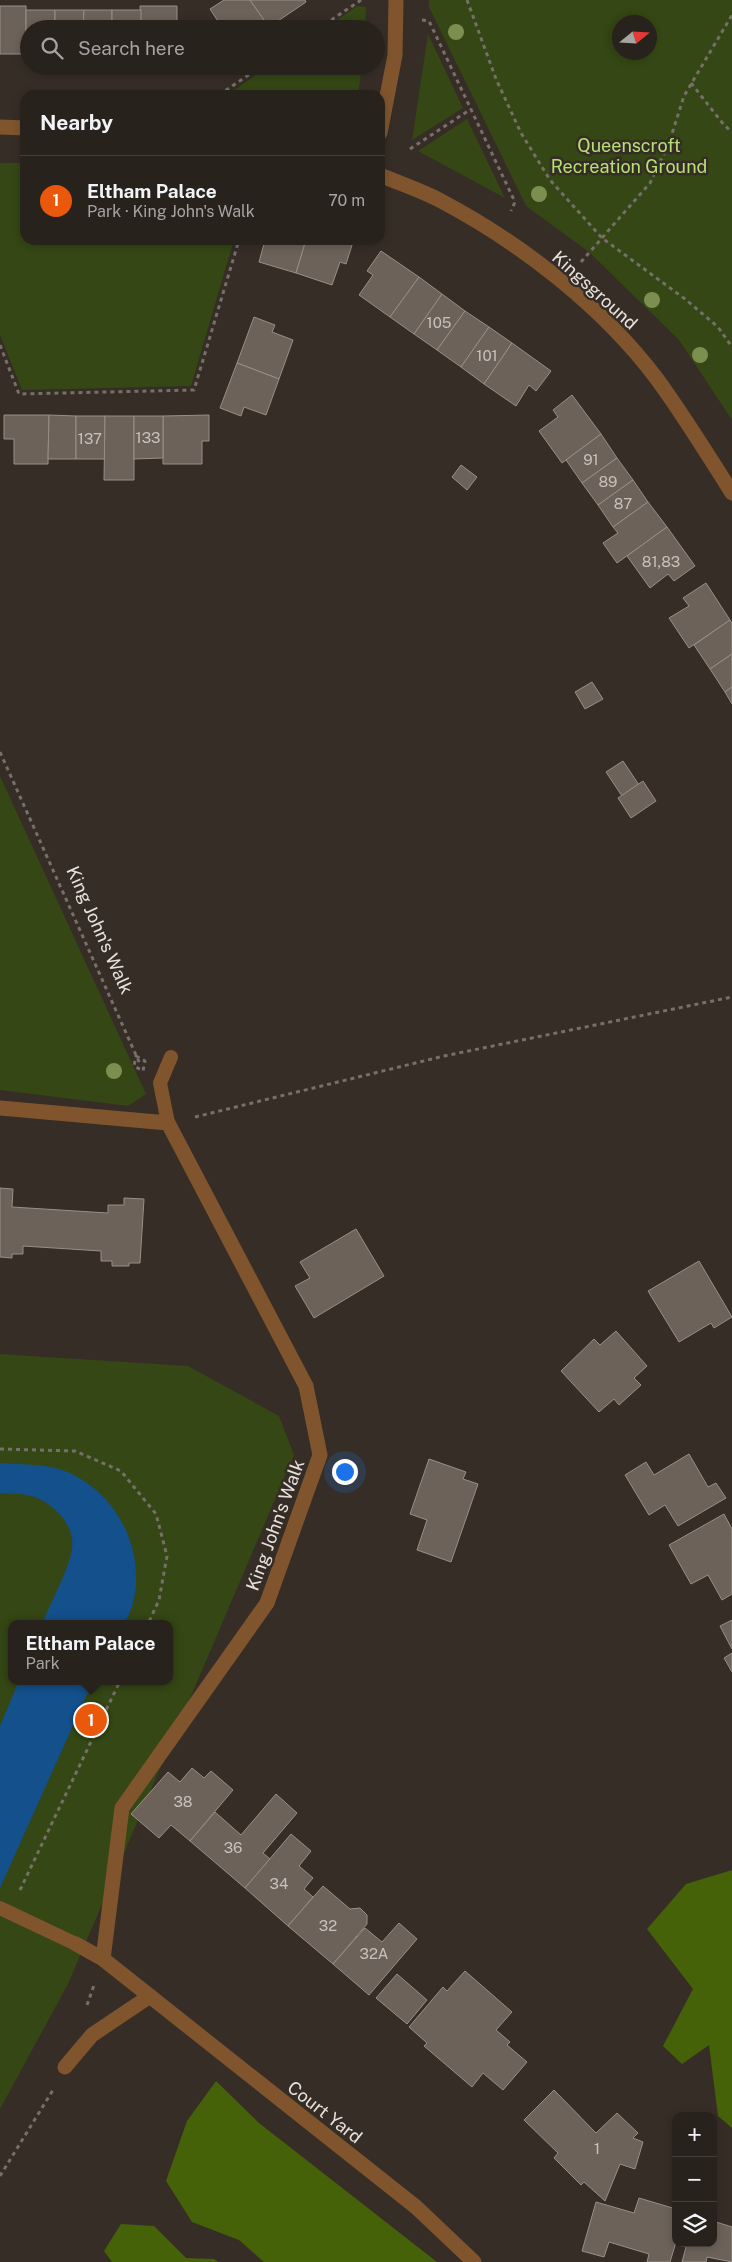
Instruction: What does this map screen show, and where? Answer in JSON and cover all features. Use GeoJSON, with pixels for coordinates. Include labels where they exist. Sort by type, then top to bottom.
{"type":"FeatureCollection","features":[{"type":"Feature","properties":{"kind":"street"},"geometry":{"type":"LineString","coordinates":[[385,107],[395,56],[396,0]]}},
{"type":"Feature","properties":{"kind":"street"},"geometry":{"type":"LineString","coordinates":[[0,128],[20,128]]}},
{"type":"Feature","properties":{"kind":"street","name":"Kingsground"},"geometry":{"type":"LineString","coordinates":[[385,177],[450,206],[515,245],[562,283],[614,330],[656,378],[732,493]]}},
{"type":"Feature","properties":{"kind":"street"},"geometry":{"type":"LineString","coordinates":[[0,1108],[168,1123]]}},
{"type":"Feature","properties":{"kind":"street","name":"King John's Walk"},"geometry":{"type":"LineString","coordinates":[[103,1959],[122,1808],[267,1603],[320,1455],[306,1386],[168,1123]]}},
{"type":"Feature","properties":{"kind":"street","name":"Court Yard"},"geometry":{"type":"LineString","coordinates":[[76,1944],[103,1959],[416,2207],[474,2262]]}},
{"type":"Feature","properties":{"kind":"street"},"geometry":{"type":"LineString","coordinates":[[65,2067],[92,2035],[150,1996]]}},
{"type":"Feature","properties":{"kind":"lane"},"geometry":{"type":"LineString","coordinates":[[168,1123],[160,1083],[171,1057]]}},
{"type":"Feature","properties":{"kind":"lane"},"geometry":{"type":"LineString","coordinates":[[0,1908],[76,1944]]}},
{"type":"Feature","properties":{"kind":"path"},"geometry":{"type":"LineString","coordinates":[[331,20],[361,0]]}},
{"type":"Feature","properties":{"kind":"path"},"geometry":{"type":"LineString","coordinates":[[467,0],[496,79],[521,132],[550,180],[602,238],[685,299],[718,327],[732,347]]}},
{"type":"Feature","properties":{"kind":"path"},"geometry":{"type":"LineString","coordinates":[[562,283],[650,183],[669,143],[684,96],[732,15]]}},
{"type":"Feature","properties":{"kind":"path"},"geometry":{"type":"LineString","coordinates":[[422,20],[429,21],[515,202],[511,211]]}},
{"type":"Feature","properties":{"kind":"path"},"geometry":{"type":"LineString","coordinates":[[226,90],[249,75]]}},
{"type":"Feature","properties":{"kind":"path"},"geometry":{"type":"LineString","coordinates":[[691,84],[724,125],[732,132]]}},
{"type":"Feature","properties":{"kind":"path"},"geometry":{"type":"LineString","coordinates":[[410,149],[471,109]]}},
{"type":"Feature","properties":{"kind":"path"},"geometry":{"type":"LineString","coordinates":[[0,346],[19,394],[194,390],[238,245]]}},
{"type":"Feature","properties":{"kind":"path","name":"King John's Walk"},"geometry":{"type":"LineString","coordinates":[[0,752],[148,1080]]}},
{"type":"Feature","properties":{"kind":"path"},"geometry":{"type":"LineString","coordinates":[[168,1123],[444,1056],[732,997]]}},
{"type":"Feature","properties":{"kind":"path"},"geometry":{"type":"LineString","coordinates":[[0,1449],[75,1451],[121,1471],[156,1514],[167,1556],[159,1600],[150,1620]]}},
{"type":"Feature","properties":{"kind":"path"},"geometry":{"type":"LineString","coordinates":[[19,1893],[118,1685]]}},
{"type":"Feature","properties":{"kind":"green space","name":"Queenscroft Recreation Ground"},"geometry":{"type":"Polygon","coordinates":[[[429,0],[732,0],[732,420],[679,340],[589,252],[526,206],[429,7],[429,0]]]}},
{"type":"Feature","properties":{"kind":"green space"},"geometry":{"type":"Polygon","coordinates":[[[357,6],[366,7],[365,20],[337,20],[357,6]]]}},
{"type":"Feature","properties":{"kind":"green space"},"geometry":{"type":"Polygon","coordinates":[[[428,34],[463,108],[412,140],[428,34]]]}},
{"type":"Feature","properties":{"kind":"green space"},"geometry":{"type":"Polygon","coordinates":[[[256,75],[361,75],[359,90],[234,90],[256,75]]]}},
{"type":"Feature","properties":{"kind":"green space"},"geometry":{"type":"Polygon","coordinates":[[[467,119],[505,198],[418,151],[467,119]]]}},
{"type":"Feature","properties":{"kind":"green space"},"geometry":{"type":"Polygon","coordinates":[[[0,163],[20,163],[20,245],[233,245],[191,386],[22,390],[0,335],[0,163]]]}},
{"type":"Feature","properties":{"kind":"green space"},"geometry":{"type":"Polygon","coordinates":[[[0,776],[146,1094],[128,1106],[0,1090],[0,776]]]}},
{"type":"Feature","properties":{"kind":"green space"},"geometry":{"type":"Polygon","coordinates":[[[0,1354],[188,1366],[279,1416],[294,1455],[68,1984],[0,2109],[0,1354]]]}},
{"type":"Feature","properties":{"kind":"green space"},"geometry":{"type":"Polygon","coordinates":[[[732,1870],[732,2128],[718,2116],[709,2045],[682,2064],[663,2046],[693,1989],[647,1929],[686,1884],[732,1870]]]}},
{"type":"Feature","properties":{"kind":"green space"},"geometry":{"type":"Polygon","coordinates":[[[216,2081],[259,2123],[437,2262],[264,2262],[239,2240],[192,2222],[166,2181],[187,2121],[216,2081]]]}},
{"type":"Feature","properties":{"kind":"green space"},"geometry":{"type":"Polygon","coordinates":[[[121,2224],[154,2226],[186,2258],[214,2259],[218,2262],[112,2262],[104,2251],[121,2224]]]}},
{"type":"Feature","properties":{"kind":"water"},"geometry":{"type":"Polygon","coordinates":[[[0,1463],[36,1465],[64,1470],[87,1483],[100,1494],[120,1520],[133,1550],[136,1584],[134,1599],[126,1620],[44,1620],[70,1558],[72,1540],[70,1531],[60,1514],[36,1497],[0,1493],[0,1463]]]}},
{"type":"Feature","properties":{"kind":"water"},"geometry":{"type":"Polygon","coordinates":[[[17,1685],[91,1685],[0,1888],[0,1726],[17,1685]]]}},
{"type":"Feature","properties":{"kind":"building"},"geometry":{"type":"Polygon","coordinates":[[[224,0],[250,0],[264,20],[217,20],[210,9],[224,0]]]}},
{"type":"Feature","properties":{"kind":"building"},"geometry":{"type":"Polygon","coordinates":[[[250,0],[305,0],[306,2],[279,20],[264,20],[250,0]]]}},
{"type":"Feature","properties":{"kind":"building"},"geometry":{"type":"Polygon","coordinates":[[[0,6],[26,6],[26,20],[20,20],[20,54],[0,54],[0,6]]]}},
{"type":"Feature","properties":{"kind":"building"},"geometry":{"type":"Polygon","coordinates":[[[140,6],[177,6],[177,20],[141,20],[140,6]]]}},
{"type":"Feature","properties":{"kind":"building"},"geometry":{"type":"Polygon","coordinates":[[[26,10],[55,10],[55,20],[26,20],[26,10]]]}},
{"type":"Feature","properties":{"kind":"building"},"geometry":{"type":"Polygon","coordinates":[[[55,10],[84,10],[83,20],[55,20],[55,10]]]}},
{"type":"Feature","properties":{"kind":"building"},"geometry":{"type":"Polygon","coordinates":[[[84,10],[112,10],[112,20],[83,20],[84,10]]]}},
{"type":"Feature","properties":{"kind":"building"},"geometry":{"type":"Polygon","coordinates":[[[112,10],[141,10],[141,20],[112,20],[112,10]]]}},
{"type":"Feature","properties":{"kind":"building"},"geometry":{"type":"Polygon","coordinates":[[[264,245],[304,245],[296,273],[259,262],[264,245]]]}},
{"type":"Feature","properties":{"kind":"building"},"geometry":{"type":"Polygon","coordinates":[[[304,245],[352,245],[346,264],[340,262],[332,285],[296,273],[304,245]]]}},
{"type":"Feature","properties":{"kind":"building"},"geometry":{"type":"Polygon","coordinates":[[[381,251],[419,277],[390,317],[359,295],[373,275],[367,271],[381,251]]]}},
{"type":"Feature","properties":{"kind":"building"},"geometry":{"type":"Polygon","coordinates":[[[419,277],[442,294],[414,334],[390,317],[419,277]]]}},
{"type":"Feature","properties":{"kind":"building"},"geometry":{"type":"Polygon","coordinates":[[[442,294],[465,311],[437,350],[414,334],[442,294]]]}},
{"type":"Feature","properties":{"kind":"building"},"geometry":{"type":"Polygon","coordinates":[[[465,311],[489,327],[461,367],[437,350],[465,311]]]}},
{"type":"Feature","properties":{"kind":"building"},"geometry":{"type":"Polygon","coordinates":[[[254,317],[275,325],[272,332],[293,340],[279,379],[237,363],[254,317]]]}},
{"type":"Feature","properties":{"kind":"building"},"geometry":{"type":"Polygon","coordinates":[[[489,327],[512,343],[484,384],[461,367],[489,327]]]}},
{"type":"Feature","properties":{"kind":"building"},"geometry":{"type":"Polygon","coordinates":[[[512,343],[551,371],[536,391],[529,385],[516,406],[484,384],[512,343]]]}},
{"type":"Feature","properties":{"kind":"building"},"geometry":{"type":"Polygon","coordinates":[[[237,363],[279,379],[266,415],[244,407],[241,416],[220,408],[237,363]]]}},
{"type":"Feature","properties":{"kind":"building"},"geometry":{"type":"Polygon","coordinates":[[[572,395],[601,434],[562,463],[539,431],[558,417],[553,410],[572,395]]]}},
{"type":"Feature","properties":{"kind":"building"},"geometry":{"type":"Polygon","coordinates":[[[4,415],[49,415],[48,464],[14,464],[14,439],[4,439],[4,415]]]}},
{"type":"Feature","properties":{"kind":"building"},"geometry":{"type":"Polygon","coordinates":[[[49,415],[76,416],[76,459],[48,459],[49,415]]]}},
{"type":"Feature","properties":{"kind":"building"},"geometry":{"type":"Polygon","coordinates":[[[209,415],[209,441],[202,441],[202,464],[163,464],[163,416],[209,415]]]}},
{"type":"Feature","properties":{"kind":"building"},"geometry":{"type":"Polygon","coordinates":[[[76,416],[105,416],[105,459],[76,459],[76,416]]]}},
{"type":"Feature","properties":{"kind":"building"},"geometry":{"type":"Polygon","coordinates":[[[105,416],[134,416],[134,480],[104,480],[105,416]]]}},
{"type":"Feature","properties":{"kind":"building"},"geometry":{"type":"Polygon","coordinates":[[[134,416],[163,416],[163,458],[134,459],[134,416]]]}},
{"type":"Feature","properties":{"kind":"building"},"geometry":{"type":"Polygon","coordinates":[[[601,434],[617,458],[582,483],[566,460],[601,434]]]}},
{"type":"Feature","properties":{"kind":"building"},"geometry":{"type":"Polygon","coordinates":[[[617,458],[633,480],[598,505],[582,483],[617,458]]]}},
{"type":"Feature","properties":{"kind":"building"},"geometry":{"type":"Polygon","coordinates":[[[461,465],[477,477],[467,490],[452,477],[461,465]]]}},
{"type":"Feature","properties":{"kind":"building"},"geometry":{"type":"Polygon","coordinates":[[[633,480],[648,502],[613,527],[598,505],[633,480]]]}},
{"type":"Feature","properties":{"kind":"building"},"geometry":{"type":"Polygon","coordinates":[[[648,502],[667,527],[617,563],[603,543],[618,533],[613,527],[648,502]]]}},
{"type":"Feature","properties":{"kind":"building"},"geometry":{"type":"Polygon","coordinates":[[[667,527],[695,566],[674,581],[668,574],[650,588],[627,556],[667,527]]]}},
{"type":"Feature","properties":{"kind":"building"},"geometry":{"type":"Polygon","coordinates":[[[706,583],[730,620],[689,648],[669,618],[689,606],[683,598],[706,583]]]}},
{"type":"Feature","properties":{"kind":"building"},"geometry":{"type":"Polygon","coordinates":[[[730,620],[732,623],[732,654],[710,669],[694,645],[730,620]]]}},
{"type":"Feature","properties":{"kind":"building"},"geometry":{"type":"Polygon","coordinates":[[[732,654],[732,687],[725,692],[710,669],[732,654]]]}},
{"type":"Feature","properties":{"kind":"building"},"geometry":{"type":"Polygon","coordinates":[[[592,682],[603,699],[585,709],[575,692],[592,682]]]}},
{"type":"Feature","properties":{"kind":"building"},"geometry":{"type":"Polygon","coordinates":[[[732,687],[732,704],[725,692],[732,687]]]}},
{"type":"Feature","properties":{"kind":"building"},"geometry":{"type":"Polygon","coordinates":[[[623,761],[639,785],[622,796],[606,772],[623,761]]]}},
{"type":"Feature","properties":{"kind":"building"},"geometry":{"type":"Polygon","coordinates":[[[643,781],[656,801],[631,818],[618,798],[643,781]]]}},
{"type":"Feature","properties":{"kind":"building"},"geometry":{"type":"Polygon","coordinates":[[[0,1188],[13,1189],[12,1207],[108,1213],[108,1205],[124,1205],[124,1198],[144,1199],[140,1263],[129,1263],[129,1266],[112,1266],[112,1261],[101,1261],[101,1251],[23,1246],[23,1254],[12,1254],[12,1258],[0,1257],[0,1188]]]}},
{"type":"Feature","properties":{"kind":"building"},"geometry":{"type":"Polygon","coordinates":[[[356,1229],[384,1276],[314,1318],[295,1286],[310,1278],[300,1262],[356,1229]]]}},
{"type":"Feature","properties":{"kind":"building"},"geometry":{"type":"Polygon","coordinates":[[[699,1261],[732,1317],[714,1328],[711,1323],[679,1342],[648,1291],[699,1261]]]}},
{"type":"Feature","properties":{"kind":"building"},"geometry":{"type":"Polygon","coordinates":[[[616,1331],[647,1366],[634,1378],[641,1385],[619,1405],[614,1399],[599,1412],[561,1371],[594,1339],[600,1345],[616,1331]]]}},
{"type":"Feature","properties":{"kind":"building"},"geometry":{"type":"Polygon","coordinates":[[[689,1454],[708,1487],[716,1483],[726,1498],[678,1526],[665,1505],[649,1515],[625,1475],[646,1462],[654,1475],[689,1454]]]}},
{"type":"Feature","properties":{"kind":"building"},"geometry":{"type":"Polygon","coordinates":[[[429,1459],[466,1472],[463,1479],[478,1484],[451,1562],[417,1550],[427,1520],[410,1514],[429,1459]]]}},
{"type":"Feature","properties":{"kind":"building"},"geometry":{"type":"Polygon","coordinates":[[[724,1514],[732,1529],[732,1594],[722,1600],[708,1575],[691,1584],[669,1545],[724,1514]]]}},
{"type":"Feature","properties":{"kind":"building"},"geometry":{"type":"Polygon","coordinates":[[[732,1620],[732,1649],[720,1626],[732,1620]]]}},
{"type":"Feature","properties":{"kind":"building"},"geometry":{"type":"Polygon","coordinates":[[[732,1653],[732,1672],[724,1658],[732,1653]]]}},
{"type":"Feature","properties":{"kind":"building"},"geometry":{"type":"Polygon","coordinates":[[[192,1768],[204,1778],[211,1771],[233,1790],[190,1841],[171,1825],[159,1838],[131,1814],[168,1772],[180,1782],[192,1768]]]}},
{"type":"Feature","properties":{"kind":"building"},"geometry":{"type":"Polygon","coordinates":[[[276,1794],[297,1813],[263,1853],[270,1859],[245,1888],[190,1841],[215,1812],[241,1835],[276,1794]]]}},
{"type":"Feature","properties":{"kind":"building"},"geometry":{"type":"Polygon","coordinates":[[[291,1834],[311,1851],[299,1866],[313,1878],[304,1889],[313,1897],[288,1926],[245,1888],[291,1834]]]}},
{"type":"Feature","properties":{"kind":"building"},"geometry":{"type":"Polygon","coordinates":[[[323,1886],[350,1909],[360,1908],[367,1915],[367,1924],[333,1964],[288,1926],[323,1886]]]}},
{"type":"Feature","properties":{"kind":"building"},"geometry":{"type":"Polygon","coordinates":[[[399,1923],[417,1939],[369,1995],[333,1964],[365,1928],[382,1942],[399,1923]]]}},
{"type":"Feature","properties":{"kind":"building"},"geometry":{"type":"Polygon","coordinates":[[[465,1971],[512,2012],[496,2030],[510,2042],[507,2045],[527,2062],[503,2090],[483,2073],[472,2087],[424,2046],[427,2043],[409,2027],[443,1987],[447,1991],[465,1971]]]}},
{"type":"Feature","properties":{"kind":"building"},"geometry":{"type":"Polygon","coordinates":[[[397,1974],[427,2000],[407,2024],[376,1998],[397,1974]]]}},
{"type":"Feature","properties":{"kind":"building"},"geometry":{"type":"Polygon","coordinates":[[[554,2090],[596,2133],[617,2113],[638,2133],[633,2138],[643,2142],[635,2169],[620,2164],[605,2201],[584,2182],[581,2185],[554,2158],[558,2153],[524,2120],[554,2090]]]}},
{"type":"Feature","properties":{"kind":"building"},"geometry":{"type":"Polygon","coordinates":[[[639,2198],[672,2208],[672,2247],[674,2247],[670,2262],[647,2262],[649,2254],[609,2242],[604,2257],[582,2251],[596,2202],[634,2213],[639,2198]]]}},
{"type":"Feature","properties":{"kind":"building"},"geometry":{"type":"Polygon","coordinates":[[[717,2222],[732,2227],[732,2262],[707,2257],[706,2262],[682,2262],[686,2247],[717,2247],[717,2222]]]}},
{"type":"Feature","properties":{"kind":"place","name":"Eltham Palace"},"geometry":{"type":"Point","coordinates":[91,1720]}}]}
